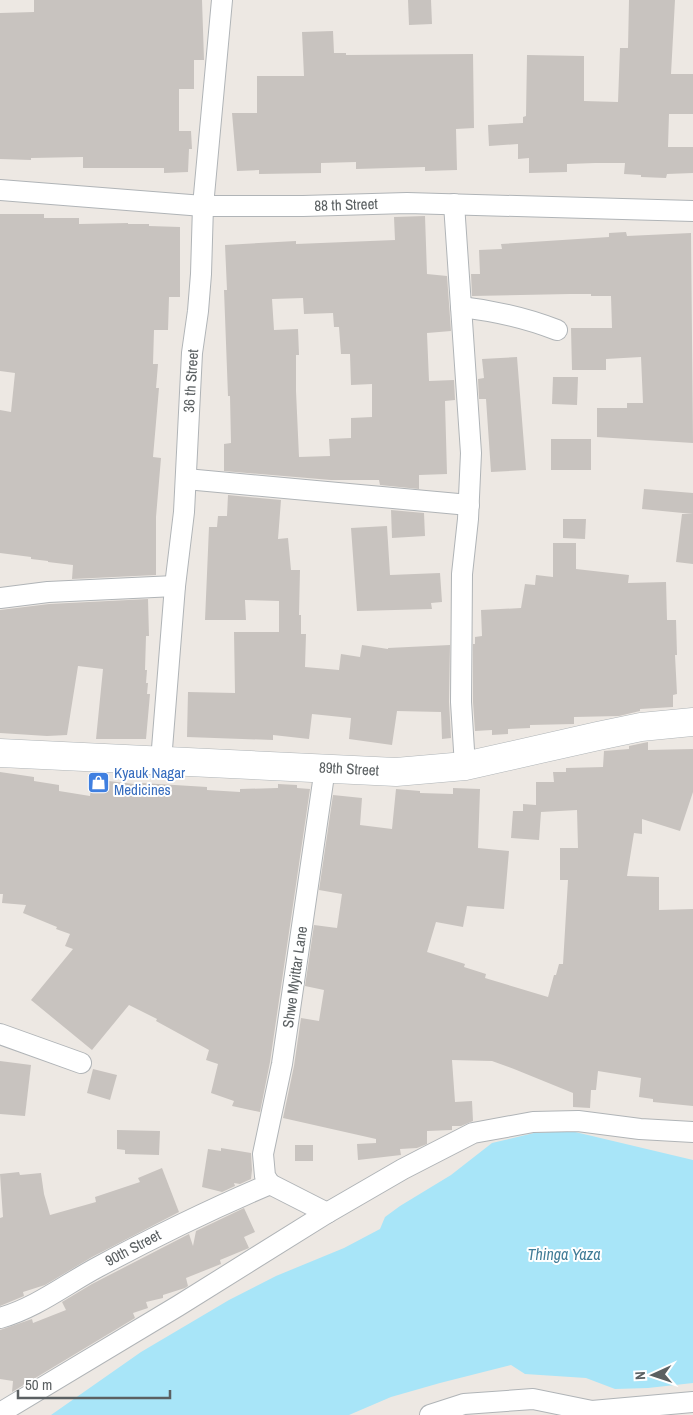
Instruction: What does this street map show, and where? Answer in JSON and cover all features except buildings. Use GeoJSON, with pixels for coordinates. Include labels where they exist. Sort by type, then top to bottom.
{"type":"FeatureCollection","features":[{"type":"Feature","properties":{"kind":"main road","name":"89th Street"},"geometry":{"type":"LineString","coordinates":[[0,753],[396,772],[465,766],[598,736],[693,722]]}},
{"type":"Feature","properties":{"kind":"street","name":"36 th Street"},"geometry":{"type":"LineString","coordinates":[[161,762],[175,586],[186,479],[192,353],[201,274],[203,206],[222,0]]}},
{"type":"Feature","properties":{"kind":"street","name":"88 th Street"},"geometry":{"type":"LineString","coordinates":[[0,190],[203,206],[454,204],[693,211]]}},
{"type":"Feature","properties":{"kind":"street"},"geometry":{"type":"LineString","coordinates":[[454,204],[471,453],[469,505],[462,574],[461,702],[465,766]]}},
{"type":"Feature","properties":{"kind":"street"},"geometry":{"type":"LineString","coordinates":[[461,307],[497,311],[529,319],[557,330]]}},
{"type":"Feature","properties":{"kind":"street"},"geometry":{"type":"LineString","coordinates":[[186,479],[469,505]]}},
{"type":"Feature","properties":{"kind":"street"},"geometry":{"type":"LineString","coordinates":[[0,598],[48,592],[175,586]]}},
{"type":"Feature","properties":{"kind":"street","name":"Shwe Myittar Lane"},"geometry":{"type":"LineString","coordinates":[[270,1184],[265,1176],[263,1154],[282,1064],[325,768]]}},
{"type":"Feature","properties":{"kind":"street"},"geometry":{"type":"LineString","coordinates":[[0,1034],[81,1063]]}},
{"type":"Feature","properties":{"kind":"street"},"geometry":{"type":"LineString","coordinates":[[0,1414],[327,1213],[418,1161],[473,1133],[533,1122],[578,1121],[640,1129],[693,1132]]}},
{"type":"Feature","properties":{"kind":"street"},"geometry":{"type":"LineString","coordinates":[[270,1184],[327,1213]]}},
{"type":"Feature","properties":{"kind":"street","name":"90th Street"},"geometry":{"type":"LineString","coordinates":[[0,1318],[30,1306],[162,1233],[270,1184]]}},
{"type":"Feature","properties":{"kind":"street"},"geometry":{"type":"LineString","coordinates":[[430,1415],[464,1404],[533,1398],[592,1413],[693,1402]]}},
{"type":"Feature","properties":{"kind":"water","name":"Thinga Yaza"},"geometry":{"type":"Polygon","coordinates":[[[571,1131],[693,1160],[693,1383],[648,1388],[615,1389],[586,1378],[525,1374],[511,1365],[391,1397],[349,1415],[51,1415],[141,1352],[229,1300],[276,1276],[344,1248],[380,1229],[385,1217],[451,1175],[492,1143],[534,1133],[571,1131]]]}},
{"type":"Feature","properties":{"kind":"place","name":"Kyauk Nagar Medicines"},"geometry":{"type":"Point","coordinates":[98,782]}}]}
